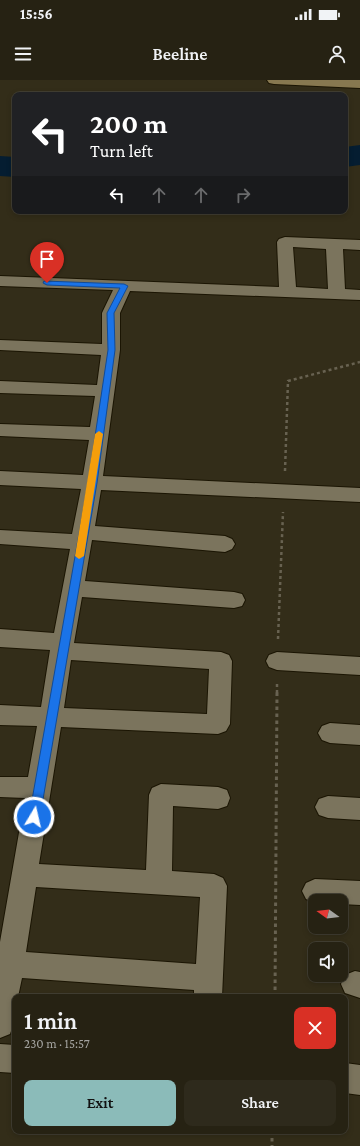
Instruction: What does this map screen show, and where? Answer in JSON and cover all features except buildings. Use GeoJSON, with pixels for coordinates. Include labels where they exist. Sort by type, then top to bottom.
{"type":"FeatureCollection","features":[{"type":"Feature","properties":{"kind":"street"},"geometry":{"type":"LineString","coordinates":[[274,80],[360,84]]}},
{"type":"Feature","properties":{"kind":"street"},"geometry":{"type":"LineString","coordinates":[[288,292],[285,242],[360,244]]}},
{"type":"Feature","properties":{"kind":"street"},"geometry":{"type":"LineString","coordinates":[[334,243],[337,294]]}},
{"type":"Feature","properties":{"kind":"street"},"geometry":{"type":"LineString","coordinates":[[0,281],[360,295]]}},
{"type":"Feature","properties":{"kind":"street"},"geometry":{"type":"LineString","coordinates":[[0,1024],[5,964],[25,875],[92,483],[111,350],[111,313],[124,286]]}},
{"type":"Feature","properties":{"kind":"street"},"geometry":{"type":"LineString","coordinates":[[0,345],[111,350]]}},
{"type":"Feature","properties":{"kind":"street"},"geometry":{"type":"LineString","coordinates":[[0,387],[106,391]]}},
{"type":"Feature","properties":{"kind":"street"},"geometry":{"type":"LineString","coordinates":[[0,430],[99,434]]}},
{"type":"Feature","properties":{"kind":"street"},"geometry":{"type":"LineString","coordinates":[[0,478],[360,495]]}},
{"type":"Feature","properties":{"kind":"street"},"geometry":{"type":"LineString","coordinates":[[0,537],[82,537],[225,544]]}},
{"type":"Feature","properties":{"kind":"street"},"geometry":{"type":"LineString","coordinates":[[74,588],[234,600]]}},
{"type":"Feature","properties":{"kind":"street"},"geometry":{"type":"LineString","coordinates":[[0,638],[63,646],[222,661],[218,724],[0,715]]}},
{"type":"Feature","properties":{"kind":"street"},"geometry":{"type":"LineString","coordinates":[[277,661],[360,666]]}},
{"type":"Feature","properties":{"kind":"street"},"geometry":{"type":"LineString","coordinates":[[330,733],[360,735]]}},
{"type":"Feature","properties":{"kind":"street"},"geometry":{"type":"LineString","coordinates":[[0,787],[39,788]]}},
{"type":"Feature","properties":{"kind":"street"},"geometry":{"type":"LineString","coordinates":[[159,882],[161,796],[218,798]]}},
{"type":"Feature","properties":{"kind":"street"},"geometry":{"type":"LineString","coordinates":[[328,807],[360,809]]}},
{"type":"Feature","properties":{"kind":"street"},"geometry":{"type":"LineString","coordinates":[[5,964],[208,987],[214,886],[25,875]]}},
{"type":"Feature","properties":{"kind":"street"},"geometry":{"type":"LineString","coordinates":[[315,891],[360,893]]}},
{"type":"Feature","properties":{"kind":"street"},"geometry":{"type":"LineString","coordinates":[[0,1058],[12,1060]]}},
{"type":"Feature","properties":{"kind":"street"},"geometry":{"type":"LineString","coordinates":[[348,1078],[360,1080]]}},
{"type":"Feature","properties":{"kind":"path"},"geometry":{"type":"LineString","coordinates":[[272,1134],[272,1146]]}},
{"type":"Feature","properties":{"kind":"waterway"},"geometry":{"type":"LineString","coordinates":[[348,157],[360,155]]}},
{"type":"Feature","properties":{"kind":"waterway"},"geometry":{"type":"LineString","coordinates":[[0,166],[12,167]]}},
{"type":"Feature","properties":{"kind":"slow traffic"},"geometry":{"type":"LineString","coordinates":[[79,556],[99,434]]}},
{"type":"Feature","properties":{"kind":"route"},"geometry":{"type":"LineString","coordinates":[[34,817],[92,483],[111,350],[111,313],[124,286],[47,283]]}}]}
